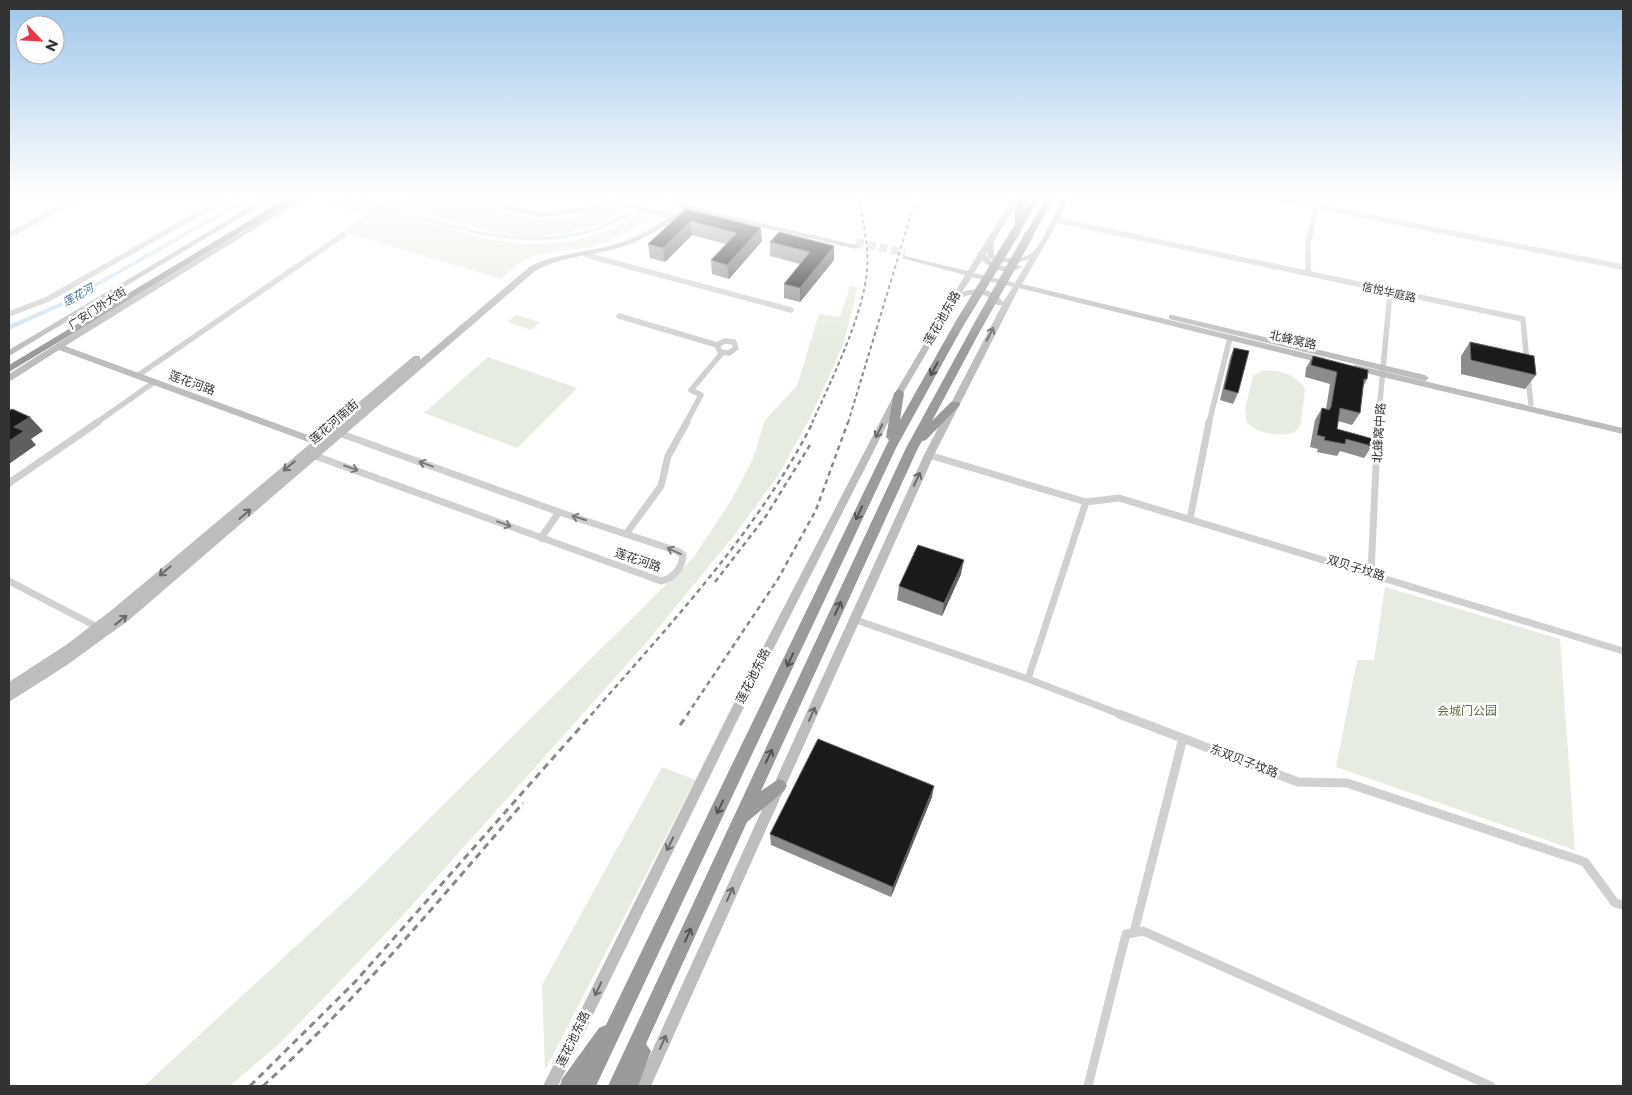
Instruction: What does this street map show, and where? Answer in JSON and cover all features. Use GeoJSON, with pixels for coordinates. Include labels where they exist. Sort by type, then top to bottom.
{"type":"FeatureCollection","features":[{"type":"Feature","properties":{"kind":"highway","name":"广安门外大街"},"geometry":{"type":"LineString","coordinates":[[9,360],[195,249]]}},
{"type":"Feature","properties":{"kind":"highway","name":"广安门外大街"},"geometry":{"type":"LineString","coordinates":[[9,369],[209,249]]}},
{"type":"Feature","properties":{"kind":"highway","name":"莲花池东路"},"geometry":{"type":"LineString","coordinates":[[586,1086],[890,448],[958,326],[1005,249]]}},
{"type":"Feature","properties":{"kind":"highway"},"geometry":{"type":"LineString","coordinates":[[617,1086],[912,448],[975,330],[1021,249]]}},
{"type":"Feature","properties":{"kind":"highway"},"geometry":{"type":"LineString","coordinates":[[890,448],[899,392]]}},
{"type":"Feature","properties":{"kind":"highway"},"geometry":{"type":"LineString","coordinates":[[912,448],[955,405]]}},
{"type":"Feature","properties":{"kind":"highway"},"geometry":{"type":"LineString","coordinates":[[741,817],[779,786]]}},
{"type":"Feature","properties":{"kind":"highway"},"geometry":{"type":"LineString","coordinates":[[629,1086],[667,980]]}},
{"type":"Feature","properties":{"kind":"highway"},"geometry":{"type":"LineString","coordinates":[[569,1086],[631,995]]}},
{"type":"Feature","properties":{"kind":"street"},"geometry":{"type":"LineString","coordinates":[[9,314],[48,299],[136,249]]}},
{"type":"Feature","properties":{"kind":"street","name":"广安门外大街"},"geometry":{"type":"LineString","coordinates":[[9,353],[184,249]]}},
{"type":"Feature","properties":{"kind":"street","name":"广安门外大街"},"geometry":{"type":"LineString","coordinates":[[9,378],[217,249]]}},
{"type":"Feature","properties":{"kind":"street"},"geometry":{"type":"LineString","coordinates":[[137,376],[322,249]]}},
{"type":"Feature","properties":{"kind":"street","name":"莲花河南街"},"geometry":{"type":"LineString","coordinates":[[9,697],[102,629],[532,263],[543,258],[592,249]]}},
{"type":"Feature","properties":{"kind":"street","name":"莲花河南街"},"geometry":{"type":"LineString","coordinates":[[310,453],[317,442],[335,431],[532,269],[548,261],[603,249]]}},
{"type":"Feature","properties":{"kind":"street"},"geometry":{"type":"LineString","coordinates":[[984,249],[982,253],[987,263],[1002,270],[1015,268],[1032,257]]}},
{"type":"Feature","properties":{"kind":"street"},"geometry":{"type":"LineString","coordinates":[[990,249],[991,256],[1006,262],[1032,257]]}},
{"type":"Feature","properties":{"kind":"street"},"geometry":{"type":"LineString","coordinates":[[643,1086],[853,619],[929,455],[1004,308],[1037,249]]}},
{"type":"Feature","properties":{"kind":"street","name":"信悦华庭路"},"geometry":{"type":"LineString","coordinates":[[1194,249],[1308,273],[1390,293],[1523,319],[1531,404]]}},
{"type":"Feature","properties":{"kind":"street"},"geometry":{"type":"LineString","coordinates":[[1308,249],[1308,273]]}},
{"type":"Feature","properties":{"kind":"street"},"geometry":{"type":"LineString","coordinates":[[1531,249],[1623,267]]}},
{"type":"Feature","properties":{"kind":"street","name":"莲花池东路"},"geometry":{"type":"LineString","coordinates":[[550,1086],[738,706],[899,392],[982,253]]}},
{"type":"Feature","properties":{"kind":"street"},"geometry":{"type":"LineString","coordinates":[[586,254],[791,310]]}},
{"type":"Feature","properties":{"kind":"street"},"geometry":{"type":"LineString","coordinates":[[905,256],[1018,282]]}},
{"type":"Feature","properties":{"kind":"street","name":"北蜂窝路"},"geometry":{"type":"LineString","coordinates":[[1018,282],[1230,338],[1623,424]]}},
{"type":"Feature","properties":{"kind":"street","name":"北蜂窝路"},"geometry":{"type":"LineString","coordinates":[[1018,282],[1623,430]]}},
{"type":"Feature","properties":{"kind":"street"},"geometry":{"type":"LineString","coordinates":[[955,297],[968,291],[982,291],[996,296],[1004,308]]}},
{"type":"Feature","properties":{"kind":"street","name":"北蜂窝中路"},"geometry":{"type":"LineString","coordinates":[[1371,573],[1376,433],[1384,371],[1390,293]]}},
{"type":"Feature","properties":{"kind":"street"},"geometry":{"type":"LineString","coordinates":[[619,316],[717,345],[728,341],[736,344],[736,348],[732,352],[722,353],[691,390],[701,395],[668,456],[662,486],[626,534]]}},
{"type":"Feature","properties":{"kind":"street"},"geometry":{"type":"LineString","coordinates":[[1190,519],[1209,422],[1230,338]]}},
{"type":"Feature","properties":{"kind":"street"},"geometry":{"type":"LineString","coordinates":[[717,345],[718,350],[722,353]]}},
{"type":"Feature","properties":{"kind":"street","name":"莲花河路"},"geometry":{"type":"LineString","coordinates":[[59,347],[317,442]]}},
{"type":"Feature","properties":{"kind":"street"},"geometry":{"type":"LineString","coordinates":[[9,483],[153,382]]}},
{"type":"Feature","properties":{"kind":"street","name":"莲花河路"},"geometry":{"type":"LineString","coordinates":[[310,453],[660,581],[670,578],[683,561],[683,555],[677,550],[559,512],[335,431]]}},
{"type":"Feature","properties":{"kind":"street"},"geometry":{"type":"LineString","coordinates":[[929,455],[1086,502],[1028,679]]}},
{"type":"Feature","properties":{"kind":"street","name":"双贝子坟路"},"geometry":{"type":"LineString","coordinates":[[1086,502],[1119,498],[1623,650]]}},
{"type":"Feature","properties":{"kind":"street"},"geometry":{"type":"LineString","coordinates":[[541,538],[559,512]]}},
{"type":"Feature","properties":{"kind":"street"},"geometry":{"type":"LineString","coordinates":[[9,581],[102,629]]}},
{"type":"Feature","properties":{"kind":"street","name":"东双贝子坟路"},"geometry":{"type":"LineString","coordinates":[[853,619],[1028,679],[1298,782],[1347,782],[1585,862],[1615,903],[1623,906]]}},
{"type":"Feature","properties":{"kind":"street","name":"莲花河南街"},"geometry":{"type":"LineString","coordinates":[[9,688],[102,629]]}},
{"type":"Feature","properties":{"kind":"street"},"geometry":{"type":"LineString","coordinates":[[1134,932],[1183,738]]}},
{"type":"Feature","properties":{"kind":"street"},"geometry":{"type":"LineString","coordinates":[[1088,1086],[1126,934],[1143,931],[1491,1086]]}},
{"type":"Feature","properties":{"kind":"green space"},"geometry":{"type":"Polygon","coordinates":[[[402,249],[575,249],[541,254],[524,260],[500,279],[402,249]]]}},
{"type":"Feature","properties":{"kind":"green space"},"geometry":{"type":"Polygon","coordinates":[[[850,286],[858,287],[844,342],[811,416],[779,474],[736,533],[646,643],[395,924],[281,1042],[230,1086],[144,1086],[358,889],[693,558],[732,499],[753,459],[765,420],[797,386],[819,314],[840,317],[850,286]]]}},
{"type":"Feature","properties":{"kind":"green space"},"geometry":{"type":"Polygon","coordinates":[[[516,315],[540,322],[531,330],[507,322],[516,315]]]}},
{"type":"Feature","properties":{"kind":"green space"},"geometry":{"type":"Polygon","coordinates":[[[488,357],[577,388],[517,448],[424,413],[488,357]]]}},
{"type":"Feature","properties":{"kind":"green space"},"geometry":{"type":"Polygon","coordinates":[[[1261,371],[1274,371],[1286,374],[1296,379],[1305,388],[1301,424],[1295,432],[1282,435],[1270,433],[1252,427],[1247,423],[1245,409],[1253,376],[1261,371]]]}},
{"type":"Feature","properties":{"kind":"green space","name":"会城门公园"},"geometry":{"type":"Polygon","coordinates":[[[1385,587],[1560,639],[1575,850],[1336,767],[1357,660],[1374,660],[1385,587]]]}},
{"type":"Feature","properties":{"kind":"green space"},"geometry":{"type":"Polygon","coordinates":[[[662,767],[695,780],[545,1070],[542,985],[662,767]]]}},
{"type":"Feature","properties":{"kind":"building"},"geometry":{"type":"Polygon","coordinates":[[[721,249],[742,249],[727,265],[711,260],[721,249]]]}},
{"type":"Feature","properties":{"kind":"building"},"geometry":{"type":"Polygon","coordinates":[[[798,249],[831,249],[800,288],[784,284],[810,252],[798,249]]]}},
{"type":"Feature","properties":{"kind":"building"},"geometry":{"type":"Polygon","coordinates":[[[1470,342],[1534,356],[1536,375],[1471,360],[1470,342]]]}},
{"type":"Feature","properties":{"kind":"building"},"geometry":{"type":"Polygon","coordinates":[[[1234,348],[1249,351],[1238,393],[1224,389],[1234,348]]]}},
{"type":"Feature","properties":{"kind":"building"},"geometry":{"type":"Polygon","coordinates":[[[1313,356],[1368,370],[1367,379],[1364,379],[1360,413],[1340,408],[1337,429],[1373,439],[1372,446],[1346,439],[1345,444],[1324,440],[1325,437],[1317,435],[1322,408],[1329,410],[1331,407],[1337,372],[1311,365],[1313,356]]]}},
{"type":"Feature","properties":{"kind":"building"},"geometry":{"type":"Polygon","coordinates":[[[12,409],[30,417],[14,427],[24,431],[9,441],[9,411],[12,409]]]}},
{"type":"Feature","properties":{"kind":"building"},"geometry":{"type":"Polygon","coordinates":[[[918,545],[964,560],[944,603],[899,586],[918,545]]]}},
{"type":"Feature","properties":{"kind":"building"},"geometry":{"type":"Polygon","coordinates":[[[818,739],[934,786],[893,887],[770,834],[818,739]]]}},
{"type":"Feature","properties":{"kind":"waterway","name":"莲花河"},"geometry":{"type":"LineString","coordinates":[[9,328],[64,303],[159,249]]}},
{"type":"Feature","properties":{"kind":"tunnel"},"geometry":{"type":"LineString","coordinates":[[888,249],[905,253]]}},
{"type":"Feature","properties":{"kind":"railway"},"geometry":{"type":"LineString","coordinates":[[812,423],[853,328],[864,289],[867,271],[867,249]]}},
{"type":"Feature","properties":{"kind":"railway"},"geometry":{"type":"LineString","coordinates":[[848,423],[901,249]]}},
{"type":"Feature","properties":{"kind":"railway"},"geometry":{"type":"LineString","coordinates":[[591,715],[682,611],[740,538],[791,462],[813,422]]}},
{"type":"Feature","properties":{"kind":"railway"},"geometry":{"type":"LineString","coordinates":[[687,715],[778,579],[816,510],[848,422]]}},
{"type":"Feature","properties":{"kind":"railway"},"geometry":{"type":"LineString","coordinates":[[715,582],[766,516],[810,445]]}},
{"type":"Feature","properties":{"kind":"railway"},"geometry":{"type":"LineString","coordinates":[[250,1086],[355,982],[592,714]]}},
{"type":"Feature","properties":{"kind":"railway"},"geometry":{"type":"LineString","coordinates":[[680,725],[688,714]]}},
{"type":"Feature","properties":{"kind":"railway"},"geometry":{"type":"LineString","coordinates":[[263,1086],[365,984],[523,803]]}}]}
